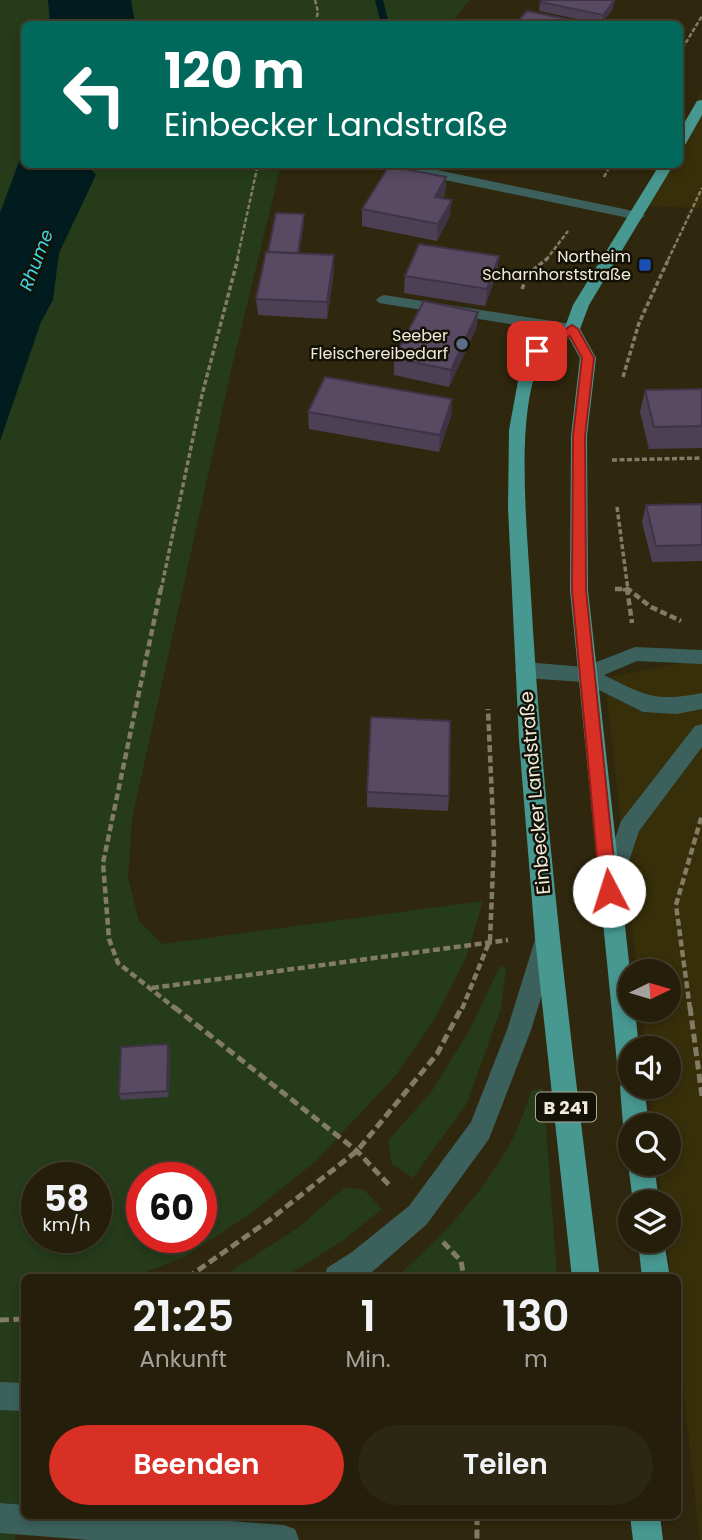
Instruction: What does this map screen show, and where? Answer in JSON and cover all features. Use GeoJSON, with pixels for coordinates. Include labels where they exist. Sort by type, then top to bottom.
{"type":"FeatureCollection","features":[{"type":"Feature","properties":{"kind":"main road"},"geometry":{"type":"LineString","coordinates":[[683,137],[702,104]]}},
{"type":"Feature","properties":{"kind":"main road"},"geometry":{"type":"LineString","coordinates":[[626,1036],[579,590],[579,436],[588,358],[572,329],[581,305],[638,216],[665,168]]}},
{"type":"Feature","properties":{"kind":"main road","name":"Einbecker Landstraße"},"geometry":{"type":"LineString","coordinates":[[572,329],[537,351],[526,381],[517,430],[517,508],[529,740],[547,938],[586,1274]]}},
{"type":"Feature","properties":{"kind":"main road"},"geometry":{"type":"LineString","coordinates":[[653,1253],[655,1274]]}},
{"type":"Feature","properties":{"kind":"main road"},"geometry":{"type":"LineString","coordinates":[[645,1519],[648,1540]]}},
{"type":"Feature","properties":{"kind":"street"},"geometry":{"type":"LineString","coordinates":[[406,168],[638,216]]}},
{"type":"Feature","properties":{"kind":"street"},"geometry":{"type":"LineString","coordinates":[[384,300],[572,329]]}},
{"type":"Feature","properties":{"kind":"street"},"geometry":{"type":"LineString","coordinates":[[586,675],[635,654],[702,657]]}},
{"type":"Feature","properties":{"kind":"street"},"geometry":{"type":"LineString","coordinates":[[525,670],[586,675],[643,704],[677,706],[702,701]]}},
{"type":"Feature","properties":{"kind":"street"},"geometry":{"type":"LineString","coordinates":[[609,891],[629,827],[702,732]]}},
{"type":"Feature","properties":{"kind":"street"},"geometry":{"type":"LineString","coordinates":[[343,1274],[362,1262],[418,1215],[480,1130],[519,1030],[547,938]]}},
{"type":"Feature","properties":{"kind":"street"},"geometry":{"type":"LineString","coordinates":[[0,1396],[21,1397]]}},
{"type":"Feature","properties":{"kind":"street"},"geometry":{"type":"LineString","coordinates":[[9,1519],[284,1540]]}},
{"type":"Feature","properties":{"kind":"path"},"geometry":{"type":"LineString","coordinates":[[315,0],[318,12],[316,21]]}},
{"type":"Feature","properties":{"kind":"path"},"geometry":{"type":"LineString","coordinates":[[683,47],[702,16]]}},
{"type":"Feature","properties":{"kind":"path"},"geometry":{"type":"LineString","coordinates":[[257,168],[238,257],[202,395],[103,863],[109,939],[118,963],[357,1151]]}},
{"type":"Feature","properties":{"kind":"path"},"geometry":{"type":"LineString","coordinates":[[622,380],[639,323],[702,188]]}},
{"type":"Feature","properties":{"kind":"path"},"geometry":{"type":"LineString","coordinates":[[508,319],[528,274]]}},
{"type":"Feature","properties":{"kind":"path"},"geometry":{"type":"LineString","coordinates":[[613,473],[611,460],[702,458]]}},
{"type":"Feature","properties":{"kind":"path"},"geometry":{"type":"LineString","coordinates":[[616,499],[628,589],[651,607],[688,624]]}},
{"type":"Feature","properties":{"kind":"path"},"geometry":{"type":"LineString","coordinates":[[194,1274],[268,1221],[357,1151],[437,1054],[470,993],[490,940],[494,844],[488,702]]}},
{"type":"Feature","properties":{"kind":"path"},"geometry":{"type":"LineString","coordinates":[[702,815],[676,905],[702,1096]]}},
{"type":"Feature","properties":{"kind":"path"},"geometry":{"type":"LineString","coordinates":[[151,988],[490,940],[547,938]]}},
{"type":"Feature","properties":{"kind":"path"},"geometry":{"type":"LineString","coordinates":[[0,1320],[21,1319]]}},
{"type":"Feature","properties":{"kind":"path"},"geometry":{"type":"LineString","coordinates":[[477,1519],[477,1540]]}},
{"type":"Feature","properties":{"kind":"shaded area"},"geometry":{"type":"Polygon","coordinates":[[[702,91],[702,208],[635,206],[657,168],[683,168],[683,123],[702,91]]]}},
{"type":"Feature","properties":{"kind":"shaded area"},"geometry":{"type":"Polygon","coordinates":[[[702,659],[702,1540],[681,1371],[681,1274],[671,1274],[668,1253],[681,1253],[681,1190],[661,1190],[660,1176],[681,1176],[681,1113],[653,1113],[651,1099],[681,1099],[681,1036],[644,1036],[643,1022],[681,1022],[681,959],[636,959],[605,678],[702,659]]]}},
{"type":"Feature","properties":{"kind":"green space"},"geometry":{"type":"Polygon","coordinates":[[[0,0],[470,0],[452,21],[21,21],[21,168],[280,168],[233,362],[132,819],[128,878],[139,921],[162,944],[483,901],[466,958],[434,1020],[396,1075],[317,1160],[250,1214],[217,1236],[217,1162],[126,1162],[126,1253],[191,1253],[140,1274],[21,1274],[21,1506],[15,1540],[0,1540],[0,0]]]}},
{"type":"Feature","properties":{"kind":"green space"},"geometry":{"type":"Polygon","coordinates":[[[500,966],[506,968],[501,1008],[467,1103],[413,1178],[392,1164],[388,1141],[432,1091],[469,1031],[500,966]]]}},
{"type":"Feature","properties":{"kind":"green space"},"geometry":{"type":"Polygon","coordinates":[[[543,1088],[557,1274],[399,1274],[446,1230],[477,1194],[514,1136],[531,1091],[543,1088]]]}},
{"type":"Feature","properties":{"kind":"green space"},"geometry":{"type":"Polygon","coordinates":[[[344,1188],[363,1189],[382,1209],[344,1240],[290,1274],[227,1274],[299,1227],[344,1188]]]}},
{"type":"Feature","properties":{"kind":"water"},"geometry":{"type":"Polygon","coordinates":[[[48,0],[131,0],[134,21],[50,21],[48,0]]]}},
{"type":"Feature","properties":{"kind":"water","name":"Rhume"},"geometry":{"type":"Polygon","coordinates":[[[21,156],[21,168],[90,168],[96,175],[59,253],[53,300],[41,322],[0,441],[0,213],[21,156]]]}},
{"type":"Feature","properties":{"kind":"building"},"geometry":{"type":"Polygon","coordinates":[[[614,1],[603,15],[540,2],[614,1]]]}},
{"type":"Feature","properties":{"kind":"building"},"geometry":{"type":"Polygon","coordinates":[[[527,11],[577,21],[518,21],[527,11]]]}},
{"type":"Feature","properties":{"kind":"building"},"geometry":{"type":"Polygon","coordinates":[[[388,168],[446,177],[435,197],[452,200],[438,224],[362,209],[388,168]]]}},
{"type":"Feature","properties":{"kind":"building"},"geometry":{"type":"Polygon","coordinates":[[[276,213],[304,214],[298,253],[268,252],[276,213]]]}},
{"type":"Feature","properties":{"kind":"building"},"geometry":{"type":"Polygon","coordinates":[[[419,244],[499,256],[487,289],[405,276],[419,244]]]}},
{"type":"Feature","properties":{"kind":"building"},"geometry":{"type":"Polygon","coordinates":[[[266,252],[334,255],[327,302],[256,299],[266,252]]]}},
{"type":"Feature","properties":{"kind":"building"},"geometry":{"type":"Polygon","coordinates":[[[424,301],[478,312],[451,370],[394,358],[424,301]]]}},
{"type":"Feature","properties":{"kind":"building"},"geometry":{"type":"Polygon","coordinates":[[[325,377],[452,399],[440,435],[308,412],[325,377]]]}},
{"type":"Feature","properties":{"kind":"building"},"geometry":{"type":"Polygon","coordinates":[[[702,389],[702,426],[654,427],[645,390],[702,389]]]}},
{"type":"Feature","properties":{"kind":"building"},"geometry":{"type":"Polygon","coordinates":[[[702,504],[702,545],[656,546],[646,505],[702,504]]]}},
{"type":"Feature","properties":{"kind":"building"},"geometry":{"type":"Polygon","coordinates":[[[371,717],[450,721],[449,796],[367,792],[371,717]]]}},
{"type":"Feature","properties":{"kind":"building"},"geometry":{"type":"Polygon","coordinates":[[[168,1044],[167,1091],[119,1094],[121,1047],[168,1044]]]}},
{"type":"Feature","properties":{"kind":"waterway"},"geometry":{"type":"LineString","coordinates":[[379,0],[384,21]]}},
{"type":"Feature","properties":{"kind":"place","name":"Northeim Scharnhorststraße"},"geometry":{"type":"Point","coordinates":[645,265]}},
{"type":"Feature","properties":{"kind":"place","name":"Seeber Fleischereibedarf"},"geometry":{"type":"Point","coordinates":[462,344]}},
{"type":"Feature","properties":{"kind":"route"},"geometry":{"type":"LineString","coordinates":[[537,351],[572,329],[588,358],[579,436],[579,590],[609,891]]}}]}
